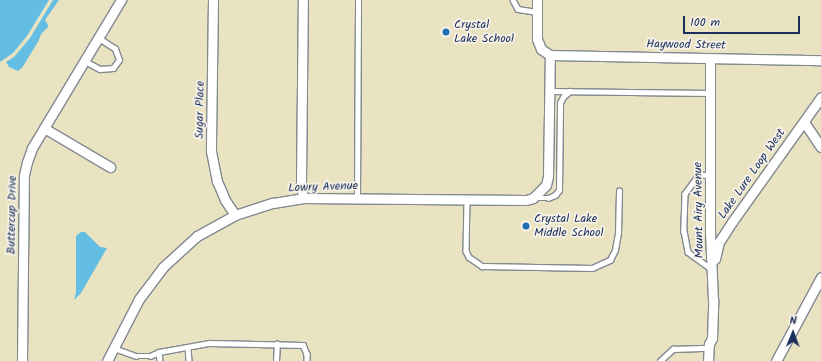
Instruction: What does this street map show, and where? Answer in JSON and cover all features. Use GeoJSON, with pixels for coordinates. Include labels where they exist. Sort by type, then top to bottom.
{"type":"FeatureCollection","features":[{"type":"Feature","properties":{"kind":"street","name":"Buttercup Drive"},"geometry":{"type":"LineString","coordinates":[[22,361],[24,175],[32,148],[121,0]]}},
{"type":"Feature","properties":{"kind":"street","name":"Sugar Place"},"geometry":{"type":"LineString","coordinates":[[213,0],[211,151],[217,181],[225,200],[235,215]]}},
{"type":"Feature","properties":{"kind":"street"},"geometry":{"type":"LineString","coordinates":[[303,0],[301,181],[303,198]]}},
{"type":"Feature","properties":{"kind":"street"},"geometry":{"type":"LineString","coordinates":[[537,0],[536,39],[541,49],[550,55],[548,176],[546,185],[537,195]]}},
{"type":"Feature","properties":{"kind":"street","name":"Haywood Street"},"geometry":{"type":"LineString","coordinates":[[550,55],[821,60]]}},
{"type":"Feature","properties":{"kind":"street","name":"Mount Airy Avenue"},"geometry":{"type":"LineString","coordinates":[[708,361],[709,348],[712,338],[712,270],[710,231],[712,93],[710,58]]}},
{"type":"Feature","properties":{"kind":"street","name":"Lake Lure Loop West"},"geometry":{"type":"LineString","coordinates":[[712,270],[719,242],[821,97]]}},
{"type":"Feature","properties":{"kind":"street"},"geometry":{"type":"LineString","coordinates":[[804,122],[821,147]]}},
{"type":"Feature","properties":{"kind":"street"},"geometry":{"type":"LineString","coordinates":[[44,128],[110,167]]}},
{"type":"Feature","properties":{"kind":"street","name":"Lowry Avenue"},"geometry":{"type":"LineString","coordinates":[[107,361],[139,299],[163,267],[197,236],[235,215],[267,204],[303,198],[356,197],[526,200],[537,195]]}},
{"type":"Feature","properties":{"kind":"street"},"geometry":{"type":"LineString","coordinates":[[776,361],[821,277]]}},
{"type":"Feature","properties":{"kind":"lane"},"geometry":{"type":"LineString","coordinates":[[356,197],[358,0]]}},
{"type":"Feature","properties":{"kind":"lane"},"geometry":{"type":"LineString","coordinates":[[513,0],[518,9],[537,12]]}},
{"type":"Feature","properties":{"kind":"lane"},"geometry":{"type":"LineString","coordinates":[[85,61],[100,69],[113,68],[119,60],[115,49],[98,38]]}},
{"type":"Feature","properties":{"kind":"lane"},"geometry":{"type":"LineString","coordinates":[[549,91],[712,93]]}},
{"type":"Feature","properties":{"kind":"lane"},"geometry":{"type":"LineString","coordinates":[[537,195],[548,198],[555,195],[559,190],[560,103],[563,97],[570,91]]}},
{"type":"Feature","properties":{"kind":"lane"},"geometry":{"type":"LineString","coordinates":[[711,176],[701,176],[697,178],[685,194],[684,231],[688,252],[712,270]]}},
{"type":"Feature","properties":{"kind":"lane"},"geometry":{"type":"LineString","coordinates":[[467,199],[466,251],[469,257],[482,266],[592,268],[610,260],[615,250],[618,233],[619,191]]}},
{"type":"Feature","properties":{"kind":"lane"},"geometry":{"type":"LineString","coordinates":[[114,348],[136,356],[150,356],[159,352],[209,344],[303,345],[307,354],[307,361]]}},
{"type":"Feature","properties":{"kind":"lane"},"geometry":{"type":"LineString","coordinates":[[276,361],[277,344]]}},
{"type":"Feature","properties":{"kind":"lane"},"geometry":{"type":"LineString","coordinates":[[188,347],[189,361]]}},
{"type":"Feature","properties":{"kind":"lane"},"geometry":{"type":"LineString","coordinates":[[660,361],[673,349],[709,348]]}},
{"type":"Feature","properties":{"kind":"lane"},"geometry":{"type":"LineString","coordinates":[[159,352],[160,361]]}},
{"type":"Feature","properties":{"kind":"water"},"geometry":{"type":"Polygon","coordinates":[[[0,0],[49,0],[27,36],[13,53],[0,62],[0,0]]]}},
{"type":"Feature","properties":{"kind":"water"},"geometry":{"type":"Polygon","coordinates":[[[53,0],[59,0],[45,20],[48,27],[41,34],[22,68],[18,71],[9,67],[6,62],[14,57],[30,38],[53,0]]]}},
{"type":"Feature","properties":{"kind":"water"},"geometry":{"type":"Polygon","coordinates":[[[81,232],[85,232],[100,247],[107,248],[81,293],[74,300],[76,292],[76,236],[81,232]]]}},
{"type":"Feature","properties":{"kind":"place","name":"Crystal Lake School"},"geometry":{"type":"Point","coordinates":[446,32]}},
{"type":"Feature","properties":{"kind":"place","name":"Crystal Lake Middle School"},"geometry":{"type":"Point","coordinates":[526,226]}}]}
